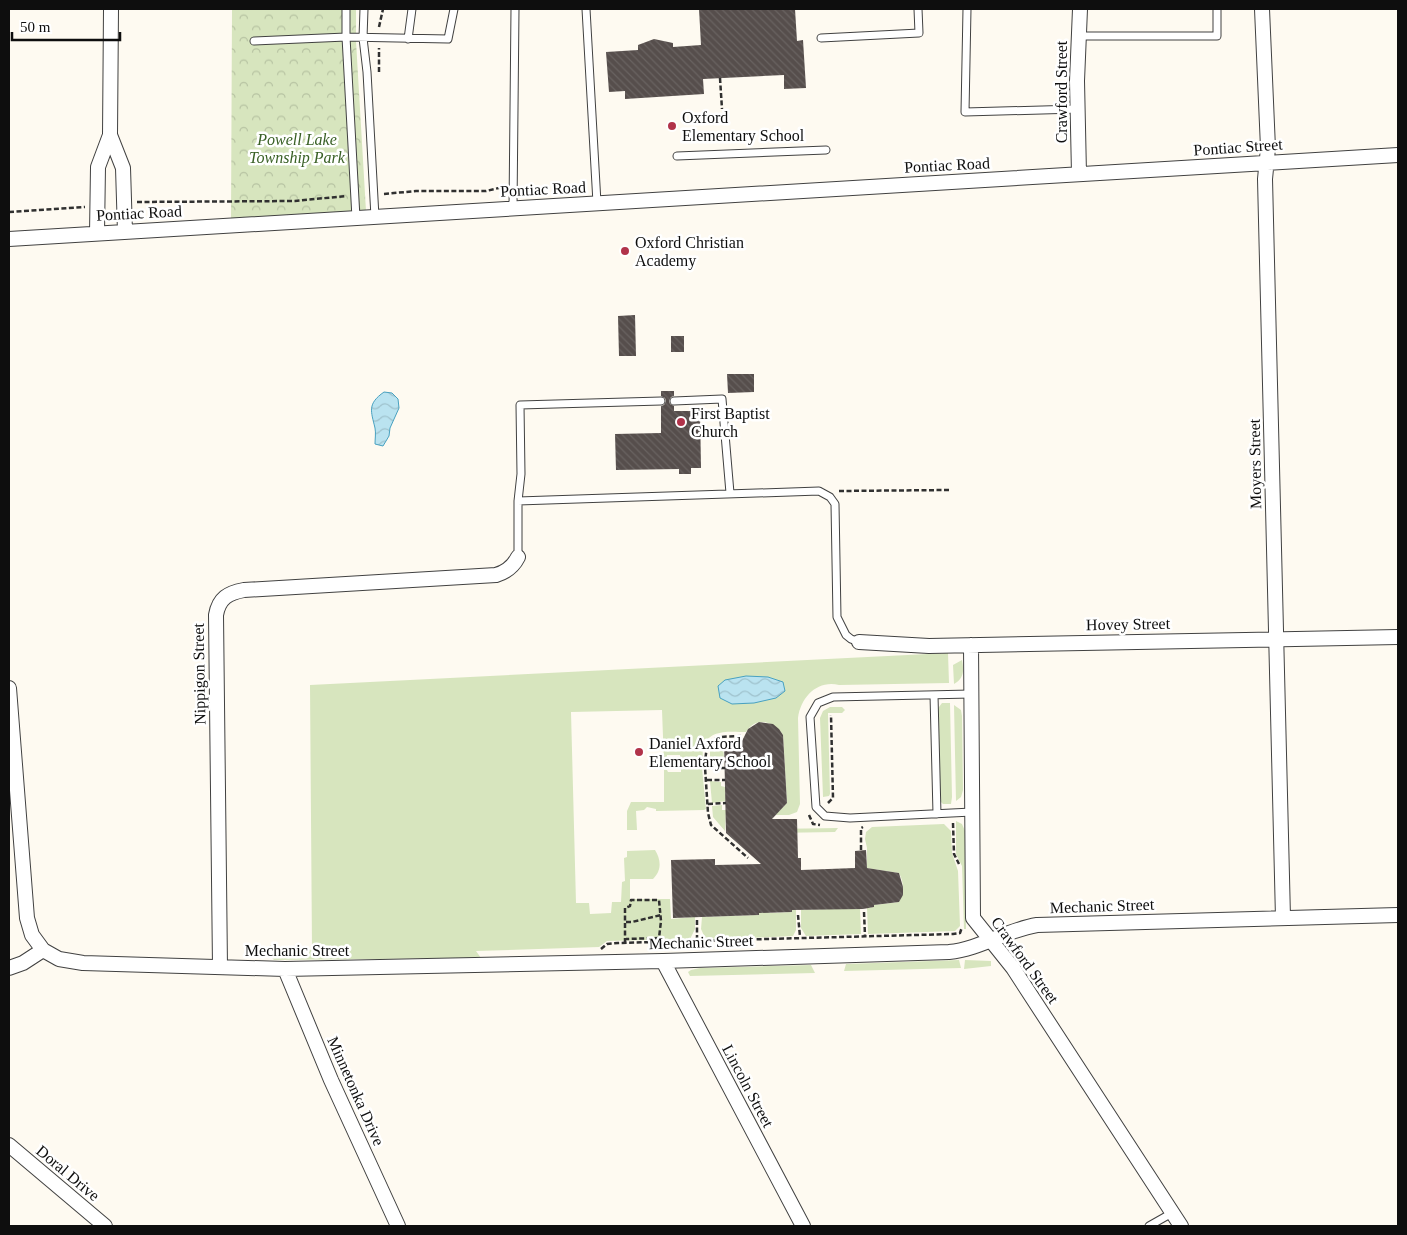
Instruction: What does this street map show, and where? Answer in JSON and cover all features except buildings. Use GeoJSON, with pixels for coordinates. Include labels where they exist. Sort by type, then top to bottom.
{"type":"FeatureCollection","features":[{"type":"Feature","properties":{"kind":"street"},"geometry":{"type":"LineString","coordinates":[[97,233],[98,167],[110,135],[110,9]]}},
{"type":"Feature","properties":{"kind":"street","name":"Crawford Street"},"geometry":{"type":"LineString","coordinates":[[1079,174],[1077,110],[1080,9]]}},
{"type":"Feature","properties":{"kind":"street","name":"Moyers Street"},"geometry":{"type":"LineString","coordinates":[[1262,9],[1268,148],[1265,179],[1283,918]]}},
{"type":"Feature","properties":{"kind":"street"},"geometry":{"type":"LineString","coordinates":[[110,135],[124,168],[125,232]]}},
{"type":"Feature","properties":{"kind":"street","name":"Pontiac Street"},"geometry":{"type":"LineString","coordinates":[[1079,174],[1398,155]]}},
{"type":"Feature","properties":{"kind":"street","name":"Pontiac Road"},"geometry":{"type":"LineString","coordinates":[[9,239],[1079,174]]}},
{"type":"Feature","properties":{"kind":"street","name":"Nippigon Street"},"geometry":{"type":"LineString","coordinates":[[220,966],[216,615],[222,599],[231,593],[244,590],[496,575],[511,568],[518,557]]}},
{"type":"Feature","properties":{"kind":"street","name":"Hovey Street"},"geometry":{"type":"LineString","coordinates":[[859,642],[915,645],[1398,637]]}},
{"type":"Feature","properties":{"kind":"street","name":"Crawford Street"},"geometry":{"type":"LineString","coordinates":[[971,644],[973,918],[1013,968],[1180,1226]]}},
{"type":"Feature","properties":{"kind":"street"},"geometry":{"type":"LineString","coordinates":[[9,688],[27,918],[32,935],[43,950],[23,964],[9,968]]}},
{"type":"Feature","properties":{"kind":"street","name":"Mechanic Street"},"geometry":{"type":"LineString","coordinates":[[43,950],[59,959],[83,963],[285,969],[663,961],[960,951],[1013,930],[1037,926],[1398,915]]}},
{"type":"Feature","properties":{"kind":"street","name":"Lincoln Street"},"geometry":{"type":"LineString","coordinates":[[663,961],[802,1226]]}},
{"type":"Feature","properties":{"kind":"street","name":"Minnetonka Drive"},"geometry":{"type":"LineString","coordinates":[[285,969],[328,1072],[398,1226]]}},
{"type":"Feature","properties":{"kind":"street","name":"Doral Drive"},"geometry":{"type":"LineString","coordinates":[[9,1146],[105,1226]]}},
{"type":"Feature","properties":{"kind":"lane"},"geometry":{"type":"LineString","coordinates":[[346,9],[356,218]]}},
{"type":"Feature","properties":{"kind":"lane"},"geometry":{"type":"LineString","coordinates":[[364,9],[363,38],[375,217]]}},
{"type":"Feature","properties":{"kind":"lane"},"geometry":{"type":"LineString","coordinates":[[408,39],[412,9]]}},
{"type":"Feature","properties":{"kind":"lane"},"geometry":{"type":"LineString","coordinates":[[254,41],[346,37],[448,39],[454,9]]}},
{"type":"Feature","properties":{"kind":"lane"},"geometry":{"type":"LineString","coordinates":[[513,208],[515,9]]}},
{"type":"Feature","properties":{"kind":"lane"},"geometry":{"type":"LineString","coordinates":[[586,9],[597,203]]}},
{"type":"Feature","properties":{"kind":"lane"},"geometry":{"type":"LineString","coordinates":[[821,38],[920,33],[918,9]]}},
{"type":"Feature","properties":{"kind":"lane"},"geometry":{"type":"LineString","coordinates":[[966,9],[965,112],[1077,110]]}},
{"type":"Feature","properties":{"kind":"lane"},"geometry":{"type":"LineString","coordinates":[[1078,36],[1217,36],[1217,9]]}},
{"type":"Feature","properties":{"kind":"lane"},"geometry":{"type":"LineString","coordinates":[[677,156],[826,150]]}},
{"type":"Feature","properties":{"kind":"lane"},"geometry":{"type":"LineString","coordinates":[[674,401],[722,400],[730,493]]}},
{"type":"Feature","properties":{"kind":"lane"},"geometry":{"type":"LineString","coordinates":[[518,557],[518,501],[521,474],[520,406],[661,401]]}},
{"type":"Feature","properties":{"kind":"lane"},"geometry":{"type":"LineString","coordinates":[[518,501],[819,491],[830,497],[835,504],[837,617],[846,635],[859,642]]}},
{"type":"Feature","properties":{"kind":"lane"},"geometry":{"type":"LineString","coordinates":[[971,694],[833,697],[818,703],[810,717],[816,807],[825,816],[850,818],[972,812]]}},
{"type":"Feature","properties":{"kind":"lane"},"geometry":{"type":"LineString","coordinates":[[934,695],[937,814]]}},
{"type":"Feature","properties":{"kind":"lane"},"geometry":{"type":"LineString","coordinates":[[1149,1226],[1172,1213]]}},
{"type":"Feature","properties":{"kind":"path"},"geometry":{"type":"LineString","coordinates":[[720,78],[722,109]]}},
{"type":"Feature","properties":{"kind":"path"},"geometry":{"type":"LineString","coordinates":[[379,194],[416,191],[486,190],[514,187]]}},
{"type":"Feature","properties":{"kind":"path"},"geometry":{"type":"LineString","coordinates":[[124,202],[295,201],[356,195]]}},
{"type":"Feature","properties":{"kind":"path"},"geometry":{"type":"LineString","coordinates":[[9,212],[97,204]]}},
{"type":"Feature","properties":{"kind":"path"},"geometry":{"type":"LineString","coordinates":[[819,491],[950,490]]}},
{"type":"Feature","properties":{"kind":"path"},"geometry":{"type":"LineString","coordinates":[[828,803],[833,798],[831,715]]}},
{"type":"Feature","properties":{"kind":"path"},"geometry":{"type":"LineString","coordinates":[[741,736],[718,736],[710,741],[707,748],[705,766],[711,825],[748,858]]}},
{"type":"Feature","properties":{"kind":"path"},"geometry":{"type":"LineString","coordinates":[[684,767],[705,766],[709,768],[725,768]]}},
{"type":"Feature","properties":{"kind":"path"},"geometry":{"type":"LineString","coordinates":[[707,780],[725,780]]}},
{"type":"Feature","properties":{"kind":"path"},"geometry":{"type":"LineString","coordinates":[[708,804],[726,804]]}},
{"type":"Feature","properties":{"kind":"path"},"geometry":{"type":"LineString","coordinates":[[953,824],[954,854],[960,865]]}},
{"type":"Feature","properties":{"kind":"path"},"geometry":{"type":"LineString","coordinates":[[594,949],[601,949],[608,944],[626,941],[660,938],[661,915],[659,900],[632,900],[630,906],[625,908],[626,941]]}},
{"type":"Feature","properties":{"kind":"path"},"geometry":{"type":"LineString","coordinates":[[864,912],[866,936]]}},
{"type":"Feature","properties":{"kind":"path"},"geometry":{"type":"LineString","coordinates":[[626,922],[661,915]]}},
{"type":"Feature","properties":{"kind":"path"},"geometry":{"type":"LineString","coordinates":[[798,915],[800,937]]}},
{"type":"Feature","properties":{"kind":"path"},"geometry":{"type":"LineString","coordinates":[[626,941],[697,941],[960,933],[961,919]]}},
{"type":"Feature","properties":{"kind":"path"},"geometry":{"type":"LineString","coordinates":[[697,920],[697,941]]}},
{"type":"Feature","properties":{"kind":"green space","name":"Powell Lake Township Park"},"geometry":{"type":"Polygon","coordinates":[[[232,9],[356,9],[356,41],[366,211],[231,219],[232,9]]]}},
{"type":"Feature","properties":{"kind":"green space"},"geometry":{"type":"Polygon","coordinates":[[[948,653],[949,683],[831,684],[817,688],[806,697],[798,718],[800,804],[797,812],[789,815],[775,815],[787,803],[783,735],[775,726],[760,722],[750,727],[746,732],[721,732],[715,734],[710,737],[703,748],[701,764],[681,765],[680,755],[667,755],[667,764],[664,764],[662,710],[571,712],[576,903],[589,903],[590,914],[611,913],[612,902],[621,902],[622,882],[625,881],[624,858],[627,857],[627,851],[655,850],[659,861],[659,869],[656,876],[653,879],[630,879],[630,899],[670,899],[671,919],[695,917],[695,929],[690,939],[607,941],[599,947],[476,951],[481,958],[274,960],[270,955],[270,945],[312,950],[310,685],[948,653]]]}},
{"type":"Feature","properties":{"kind":"green space"},"geometry":{"type":"Polygon","coordinates":[[[962,660],[963,674],[954,684],[953,665],[962,660]]]}},
{"type":"Feature","properties":{"kind":"green space"},"geometry":{"type":"Polygon","coordinates":[[[942,703],[950,703],[951,804],[943,804],[940,801],[938,711],[942,703]]]}},
{"type":"Feature","properties":{"kind":"green space"},"geometry":{"type":"Polygon","coordinates":[[[954,705],[961,710],[962,716],[963,790],[961,797],[956,801],[954,705]]]}},
{"type":"Feature","properties":{"kind":"green space"},"geometry":{"type":"Polygon","coordinates":[[[830,707],[842,707],[845,710],[842,713],[828,713],[830,794],[823,797],[820,718],[823,711],[830,707]]]}},
{"type":"Feature","properties":{"kind":"green space"},"geometry":{"type":"Polygon","coordinates":[[[719,739],[723,740],[724,760],[721,761],[721,766],[710,766],[710,750],[719,739]]]}},
{"type":"Feature","properties":{"kind":"green space"},"geometry":{"type":"Polygon","coordinates":[[[702,768],[706,809],[656,811],[656,809],[647,807],[644,810],[636,811],[637,830],[627,830],[627,811],[631,802],[664,802],[664,770],[668,772],[681,772],[681,769],[702,768]]]}},
{"type":"Feature","properties":{"kind":"green space"},"geometry":{"type":"Polygon","coordinates":[[[710,781],[721,782],[721,786],[725,787],[726,801],[712,803],[710,781]]]}},
{"type":"Feature","properties":{"kind":"green space"},"geometry":{"type":"Polygon","coordinates":[[[722,805],[722,810],[726,810],[725,831],[713,817],[712,806],[722,805]]]}},
{"type":"Feature","properties":{"kind":"green space"},"geometry":{"type":"Polygon","coordinates":[[[956,821],[962,824],[965,831],[966,929],[964,929],[962,866],[956,854],[956,821]]]}},
{"type":"Feature","properties":{"kind":"green space"},"geometry":{"type":"Polygon","coordinates":[[[944,824],[951,831],[952,853],[958,871],[960,926],[955,931],[868,934],[867,908],[874,907],[874,905],[899,902],[903,887],[899,873],[867,868],[866,832],[872,827],[944,824]]]}},
{"type":"Feature","properties":{"kind":"green space"},"geometry":{"type":"Polygon","coordinates":[[[838,828],[835,832],[773,833],[773,829],[838,828]]]}},
{"type":"Feature","properties":{"kind":"green space"},"geometry":{"type":"Polygon","coordinates":[[[860,908],[861,934],[806,936],[801,928],[801,910],[860,908]]]}},
{"type":"Feature","properties":{"kind":"green space"},"geometry":{"type":"Polygon","coordinates":[[[759,909],[771,913],[792,912],[792,910],[796,910],[796,930],[793,936],[706,940],[701,929],[702,917],[759,915],[759,909]]]}},
{"type":"Feature","properties":{"kind":"green space"},"geometry":{"type":"Polygon","coordinates":[[[959,960],[961,968],[844,971],[846,964],[959,960]]]}},
{"type":"Feature","properties":{"kind":"green space"},"geometry":{"type":"Polygon","coordinates":[[[965,960],[991,961],[991,966],[964,969],[965,960]]]}},
{"type":"Feature","properties":{"kind":"green space"},"geometry":{"type":"Polygon","coordinates":[[[811,965],[815,973],[690,976],[688,972],[700,968],[811,965]]]}},
{"type":"Feature","properties":{"kind":"water"},"geometry":{"type":"Polygon","coordinates":[[[384,392],[392,393],[398,399],[399,408],[390,428],[389,436],[383,446],[375,444],[372,408],[375,400],[384,392]]]}},
{"type":"Feature","properties":{"kind":"water"},"geometry":{"type":"Polygon","coordinates":[[[746,676],[768,677],[783,682],[785,691],[776,698],[754,703],[732,704],[720,698],[718,686],[725,680],[746,676]]]}},
{"type":"Feature","properties":{"kind":"place","name":"Oxford Elementary School"},"geometry":{"type":"Point","coordinates":[672,126]}},
{"type":"Feature","properties":{"kind":"place","name":"Oxford Christian Academy"},"geometry":{"type":"Point","coordinates":[625,251]}},
{"type":"Feature","properties":{"kind":"place","name":"First Baptist Church"},"geometry":{"type":"Point","coordinates":[681,422]}},
{"type":"Feature","properties":{"kind":"place","name":"Daniel Axford Elementary School"},"geometry":{"type":"Point","coordinates":[639,752]}}]}
